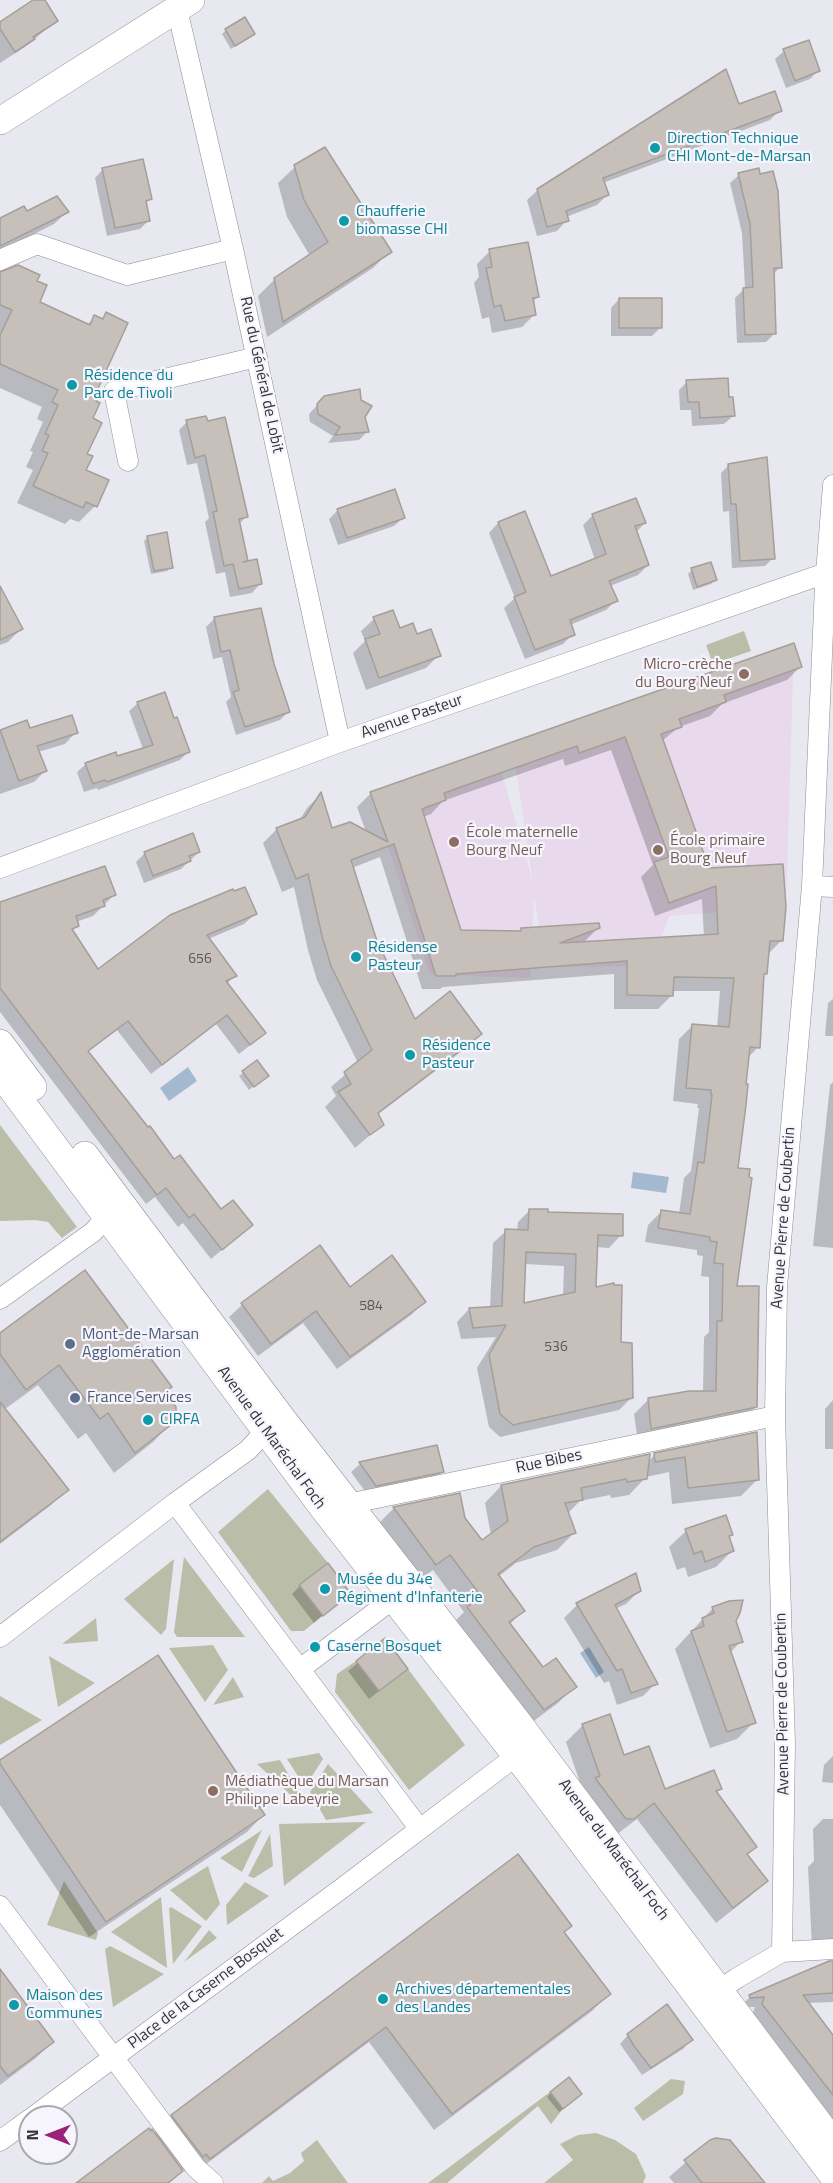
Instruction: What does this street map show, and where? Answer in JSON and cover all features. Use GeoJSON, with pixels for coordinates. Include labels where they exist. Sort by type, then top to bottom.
{"type":"FeatureCollection","features":[{"type":"Feature","properties":{"kind":"main road"},"geometry":{"type":"LineString","coordinates":[[0,121],[184,5]]}},
{"type":"Feature","properties":{"kind":"main road","name":"Avenue du Maréchal Foch"},"geometry":{"type":"LineString","coordinates":[[0,1043],[116,1211],[335,1506],[393,1599],[516,1756],[710,1996],[833,2142]]}},
{"type":"Feature","properties":{"kind":"main road","name":"Avenue du Maréchal Foch"},"geometry":{"type":"LineString","coordinates":[[0,1073],[116,1211]]}},
{"type":"Feature","properties":{"kind":"main road","name":"Avenue du Maréchal Foch"},"geometry":{"type":"LineString","coordinates":[[335,1506],[391,1560],[517,1721],[833,2176]]}},
{"type":"Feature","properties":{"kind":"street","name":"Rue du Général de Lobit"},"geometry":{"type":"LineString","coordinates":[[184,5],[233,249],[340,742]]}},
{"type":"Feature","properties":{"kind":"street"},"geometry":{"type":"LineString","coordinates":[[0,260],[37,244],[126,275],[233,249]]}},
{"type":"Feature","properties":{"kind":"street"},"geometry":{"type":"LineString","coordinates":[[128,461],[114,391],[257,357]]}},
{"type":"Feature","properties":{"kind":"street","name":"Avenue Pierre de Coubertin"},"geometry":{"type":"LineString","coordinates":[[782,1952],[785,1743],[775,1416],[777,1287],[812,886],[833,485]]}},
{"type":"Feature","properties":{"kind":"street","name":"Avenue Pasteur"},"geometry":{"type":"LineString","coordinates":[[0,868],[340,742],[828,582]]}},
{"type":"Feature","properties":{"kind":"street"},"geometry":{"type":"LineString","coordinates":[[812,886],[833,887]]}},
{"type":"Feature","properties":{"kind":"street"},"geometry":{"type":"LineString","coordinates":[[0,1299],[93,1232],[116,1211]]}},
{"type":"Feature","properties":{"kind":"street","name":"Rue Bibes"},"geometry":{"type":"LineString","coordinates":[[335,1506],[775,1416]]}},
{"type":"Feature","properties":{"kind":"street"},"geometry":{"type":"LineString","coordinates":[[0,1637],[248,1450],[273,1424]]}},
{"type":"Feature","properties":{"kind":"street"},"geometry":{"type":"LineString","coordinates":[[176,1503],[419,1828]]}},
{"type":"Feature","properties":{"kind":"street"},"geometry":{"type":"LineString","coordinates":[[391,1560],[393,1599]]}},
{"type":"Feature","properties":{"kind":"street"},"geometry":{"type":"LineString","coordinates":[[300,1670],[393,1599]]}},
{"type":"Feature","properties":{"kind":"street"},"geometry":{"type":"LineString","coordinates":[[393,1599],[414,1606],[498,1713],[517,1721]]}},
{"type":"Feature","properties":{"kind":"street","name":"Place de la Caserne Bosquet"},"geometry":{"type":"LineString","coordinates":[[0,1906],[114,2057],[516,1756]]}},
{"type":"Feature","properties":{"kind":"street"},"geometry":{"type":"LineString","coordinates":[[710,1996],[782,1952],[833,1949]]}},
{"type":"Feature","properties":{"kind":"street"},"geometry":{"type":"LineString","coordinates":[[49,2105],[114,2057],[196,2168],[213,2183]]}},
{"type":"Feature","properties":{"kind":"street"},"geometry":{"type":"LineString","coordinates":[[0,2141],[18,2128]]}},
{"type":"Feature","properties":{"kind":"shaded area","name":"École primaire Bourg Neuf"},"geometry":{"type":"Polygon","coordinates":[[[794,643],[786,907],[669,916],[651,966],[546,967],[534,896],[530,978],[430,975],[370,792],[495,749],[533,883],[512,743],[794,643]]]}},
{"type":"Feature","properties":{"kind":"green space"},"geometry":{"type":"Polygon","coordinates":[[[744,631],[751,651],[713,664],[706,645],[744,631]]]}},
{"type":"Feature","properties":{"kind":"green space"},"geometry":{"type":"Polygon","coordinates":[[[0,1125],[77,1227],[62,1238],[48,1222],[0,1221],[0,1125]]]}},
{"type":"Feature","properties":{"kind":"green space"},"geometry":{"type":"Polygon","coordinates":[[[268,1489],[328,1563],[300,1585],[323,1615],[304,1631],[291,1631],[218,1532],[268,1489]]]}},
{"type":"Feature","properties":{"kind":"green space"},"geometry":{"type":"Polygon","coordinates":[[[184,1557],[245,1637],[177,1637],[174,1632],[184,1557]]]}},
{"type":"Feature","properties":{"kind":"green space"},"geometry":{"type":"Polygon","coordinates":[[[174,1559],[166,1629],[161,1635],[124,1599],[174,1559]]]}},
{"type":"Feature","properties":{"kind":"green space"},"geometry":{"type":"Polygon","coordinates":[[[96,1618],[98,1641],[62,1644],[96,1618]]]}},
{"type":"Feature","properties":{"kind":"green space"},"geometry":{"type":"Polygon","coordinates":[[[213,1645],[228,1670],[205,1702],[169,1648],[213,1645]]]}},
{"type":"Feature","properties":{"kind":"green space"},"geometry":{"type":"Polygon","coordinates":[[[49,1656],[95,1683],[58,1707],[49,1656]]]}},
{"type":"Feature","properties":{"kind":"green space"},"geometry":{"type":"Polygon","coordinates":[[[356,1661],[379,1691],[408,1669],[465,1745],[409,1790],[335,1692],[337,1674],[356,1661]]]}},
{"type":"Feature","properties":{"kind":"green space"},"geometry":{"type":"Polygon","coordinates":[[[233,1677],[244,1697],[213,1705],[233,1677]]]}},
{"type":"Feature","properties":{"kind":"green space"},"geometry":{"type":"Polygon","coordinates":[[[0,1696],[42,1720],[0,1745],[0,1696]]]}},
{"type":"Feature","properties":{"kind":"green space"},"geometry":{"type":"Polygon","coordinates":[[[319,1753],[323,1759],[305,1787],[287,1759],[319,1753]]]}},
{"type":"Feature","properties":{"kind":"green space"},"geometry":{"type":"Polygon","coordinates":[[[280,1760],[300,1794],[295,1799],[257,1764],[280,1760]]]}},
{"type":"Feature","properties":{"kind":"green space"},"geometry":{"type":"Polygon","coordinates":[[[328,1764],[373,1813],[326,1820],[310,1792],[328,1764]]]}},
{"type":"Feature","properties":{"kind":"green space"},"geometry":{"type":"Polygon","coordinates":[[[366,1822],[284,1886],[279,1824],[366,1822]]]}},
{"type":"Feature","properties":{"kind":"green space"},"geometry":{"type":"Polygon","coordinates":[[[262,1830],[242,1872],[220,1858],[262,1830]]]}},
{"type":"Feature","properties":{"kind":"green space"},"geometry":{"type":"Polygon","coordinates":[[[270,1834],[273,1866],[254,1878],[248,1876],[270,1834]]]}},
{"type":"Feature","properties":{"kind":"green space"},"geometry":{"type":"Polygon","coordinates":[[[208,1866],[220,1904],[206,1921],[170,1890],[208,1866]]]}},
{"type":"Feature","properties":{"kind":"green space"},"geometry":{"type":"Polygon","coordinates":[[[64,1881],[98,1933],[96,1940],[47,1925],[64,1881]]]}},
{"type":"Feature","properties":{"kind":"green space"},"geometry":{"type":"Polygon","coordinates":[[[245,1882],[269,1896],[227,1925],[226,1905],[245,1882]]]}},
{"type":"Feature","properties":{"kind":"green space"},"geometry":{"type":"Polygon","coordinates":[[[161,1897],[167,1968],[111,1932],[161,1897]]]}},
{"type":"Feature","properties":{"kind":"green space"},"geometry":{"type":"Polygon","coordinates":[[[171,1907],[202,1926],[173,1964],[169,1909],[171,1907]]]}},
{"type":"Feature","properties":{"kind":"green space"},"geometry":{"type":"Polygon","coordinates":[[[209,1930],[217,1938],[184,1962],[209,1930]]]}},
{"type":"Feature","properties":{"kind":"green space"},"geometry":{"type":"Polygon","coordinates":[[[110,1946],[164,1974],[113,2007],[105,1949],[110,1946]]]}},
{"type":"Feature","properties":{"kind":"green space"},"geometry":{"type":"Polygon","coordinates":[[[671,2079],[685,2081],[683,2094],[643,2121],[634,2108],[671,2079]]]}},
{"type":"Feature","properties":{"kind":"green space"},"geometry":{"type":"Polygon","coordinates":[[[550,2092],[563,2109],[551,2124],[538,2106],[447,2183],[428,2183],[550,2092]]]}},
{"type":"Feature","properties":{"kind":"green space"},"geometry":{"type":"Polygon","coordinates":[[[596,2133],[615,2140],[636,2154],[646,2176],[643,2183],[544,2183],[573,2160],[560,2144],[578,2135],[596,2133]]]}},
{"type":"Feature","properties":{"kind":"green space"},"geometry":{"type":"Polygon","coordinates":[[[317,2140],[348,2183],[262,2183],[269,2176],[273,2181],[290,2173],[304,2161],[301,2153],[317,2140]]]}},
{"type":"Feature","properties":{"kind":"water"},"geometry":{"type":"Polygon","coordinates":[[[188,1067],[197,1081],[169,1101],[160,1088],[188,1067]]]}},
{"type":"Feature","properties":{"kind":"water"},"geometry":{"type":"Polygon","coordinates":[[[633,1172],[669,1177],[666,1193],[631,1188],[633,1172]]]}},
{"type":"Feature","properties":{"kind":"water"},"geometry":{"type":"Polygon","coordinates":[[[589,1647],[604,1672],[596,1678],[580,1653],[589,1647]]]}},
{"type":"Feature","properties":{"kind":"building"},"geometry":{"type":"Polygon","coordinates":[[[33,0],[45,0],[58,21],[15,52],[0,29],[0,22],[33,0]]]}},
{"type":"Feature","properties":{"kind":"building"},"geometry":{"type":"Polygon","coordinates":[[[245,17],[255,34],[235,46],[225,29],[245,17]]]}},
{"type":"Feature","properties":{"kind":"building"},"geometry":{"type":"Polygon","coordinates":[[[809,40],[820,71],[795,81],[783,49],[809,40]]]}},
{"type":"Feature","properties":{"kind":"building"},"geometry":{"type":"Polygon","coordinates":[[[726,69],[739,104],[775,91],[782,111],[603,178],[609,195],[566,211],[569,221],[547,227],[537,189],[726,69]]]}},
{"type":"Feature","properties":{"kind":"building","name":"Chaufferie biomasse CHI"},"geometry":{"type":"Polygon","coordinates":[[[325,147],[392,252],[283,322],[274,278],[328,242],[304,200],[294,165],[325,147]]]}},
{"type":"Feature","properties":{"kind":"building"},"geometry":{"type":"Polygon","coordinates":[[[143,159],[152,199],[146,201],[150,221],[115,228],[102,168],[143,159]]]}},
{"type":"Feature","properties":{"kind":"building"},"geometry":{"type":"Polygon","coordinates":[[[759,168],[760,174],[773,171],[778,191],[782,268],[774,268],[776,334],[745,335],[743,288],[753,287],[750,224],[738,173],[759,168]]]}},
{"type":"Feature","properties":{"kind":"building"},"geometry":{"type":"Polygon","coordinates":[[[57,196],[69,212],[0,246],[0,218],[24,206],[27,211],[57,196]]]}},
{"type":"Feature","properties":{"kind":"building"},"geometry":{"type":"Polygon","coordinates":[[[528,242],[539,297],[533,298],[536,315],[505,321],[501,305],[494,307],[486,268],[492,267],[489,249],[528,242]]]}},
{"type":"Feature","properties":{"kind":"building","name":"Résidence du Parc de Tivoli"},"geometry":{"type":"Polygon","coordinates":[[[18,265],[40,275],[37,281],[47,285],[40,302],[90,325],[94,315],[103,319],[106,312],[128,323],[96,393],[100,395],[96,401],[100,403],[93,418],[102,423],[87,454],[93,456],[86,470],[109,480],[97,507],[86,502],[83,508],[33,486],[48,453],[42,451],[49,435],[45,434],[58,405],[52,402],[58,390],[0,364],[0,335],[12,310],[0,305],[0,272],[18,265]]]}},
{"type":"Feature","properties":{"kind":"building"},"geometry":{"type":"Polygon","coordinates":[[[619,298],[662,298],[662,328],[619,328],[619,298]]]}},
{"type":"Feature","properties":{"kind":"building"},"geometry":{"type":"Polygon","coordinates":[[[728,378],[729,397],[733,397],[735,416],[700,418],[699,402],[688,402],[686,380],[728,378]]]}},
{"type":"Feature","properties":{"kind":"building"},"geometry":{"type":"Polygon","coordinates":[[[360,389],[361,400],[372,406],[365,417],[369,432],[335,435],[340,427],[318,414],[317,404],[324,396],[360,389]]]}},
{"type":"Feature","properties":{"kind":"building"},"geometry":{"type":"Polygon","coordinates":[[[206,416],[208,421],[225,417],[248,517],[239,519],[248,561],[257,559],[262,584],[239,589],[233,564],[224,566],[213,512],[217,511],[205,455],[195,458],[186,420],[206,416]]]}},
{"type":"Feature","properties":{"kind":"building"},"geometry":{"type":"Polygon","coordinates":[[[767,457],[775,559],[740,561],[736,504],[731,504],[728,464],[767,457]]]}},
{"type":"Feature","properties":{"kind":"building"},"geometry":{"type":"Polygon","coordinates":[[[395,489],[405,518],[347,538],[337,509],[395,489]]]}},
{"type":"Feature","properties":{"kind":"building"},"geometry":{"type":"Polygon","coordinates":[[[636,498],[646,523],[635,526],[649,565],[609,581],[618,601],[570,620],[575,635],[535,650],[514,597],[526,592],[498,522],[525,511],[551,576],[606,554],[592,514],[636,498]]]}},
{"type":"Feature","properties":{"kind":"building"},"geometry":{"type":"Polygon","coordinates":[[[167,532],[173,568],[154,571],[147,536],[167,532]]]}},
{"type":"Feature","properties":{"kind":"building"},"geometry":{"type":"Polygon","coordinates":[[[711,562],[717,580],[697,587],[691,568],[711,562]]]}},
{"type":"Feature","properties":{"kind":"building"},"geometry":{"type":"Polygon","coordinates":[[[0,586],[23,629],[0,640],[0,586]]]}},
{"type":"Feature","properties":{"kind":"building"},"geometry":{"type":"Polygon","coordinates":[[[261,608],[274,664],[290,712],[245,727],[233,692],[239,690],[230,650],[221,652],[214,617],[261,608]]]}},
{"type":"Feature","properties":{"kind":"building"},"geometry":{"type":"Polygon","coordinates":[[[393,610],[400,628],[413,623],[417,634],[431,629],[441,656],[379,678],[365,639],[380,634],[373,617],[393,610]]]}},
{"type":"Feature","properties":{"kind":"building"},"geometry":{"type":"Polygon","coordinates":[[[794,643],[802,667],[724,695],[726,702],[679,719],[682,727],[661,734],[709,868],[783,864],[786,907],[783,941],[770,941],[767,974],[764,974],[760,1048],[750,1047],[738,1168],[750,1169],[749,1177],[752,1178],[737,1286],[759,1286],[757,1407],[651,1429],[648,1398],[689,1391],[716,1391],[717,1321],[722,1321],[723,1264],[714,1263],[717,1242],[710,1241],[710,1237],[658,1228],[661,1210],[690,1214],[698,1162],[704,1163],[712,1095],[711,1090],[686,1088],[692,1024],[729,1027],[734,978],[674,977],[673,996],[627,995],[627,961],[436,976],[394,844],[351,860],[377,941],[415,1019],[450,991],[482,1034],[378,1113],[384,1125],[370,1135],[338,1092],[351,1084],[344,1072],[372,1050],[331,966],[308,874],[296,879],[276,828],[305,817],[321,792],[332,828],[350,822],[388,842],[370,792],[794,643]],[[625,737],[579,753],[577,746],[444,793],[446,800],[422,809],[461,930],[521,931],[521,928],[599,923],[600,928],[560,943],[718,934],[716,886],[669,903],[654,862],[669,857],[625,737]]]}},
{"type":"Feature","properties":{"kind":"building"},"geometry":{"type":"Polygon","coordinates":[[[165,692],[190,752],[107,782],[105,780],[93,784],[85,763],[116,752],[117,756],[153,745],[137,702],[165,692]]]}},
{"type":"Feature","properties":{"kind":"building"},"geometry":{"type":"Polygon","coordinates":[[[72,715],[78,733],[37,746],[47,771],[19,781],[0,730],[27,720],[30,728],[72,715]]]}},
{"type":"Feature","properties":{"kind":"building"},"geometry":{"type":"Polygon","coordinates":[[[193,833],[200,852],[189,856],[191,861],[153,876],[144,852],[193,833]]]}},
{"type":"Feature","properties":{"kind":"building"},"geometry":{"type":"Polygon","coordinates":[[[105,866],[116,895],[103,900],[105,906],[76,916],[79,926],[72,929],[98,969],[170,915],[233,889],[234,891],[245,887],[257,914],[207,935],[237,976],[226,981],[266,1033],[250,1045],[227,1015],[162,1065],[128,1021],[88,1051],[174,1159],[180,1155],[221,1209],[233,1200],[253,1225],[222,1250],[194,1214],[189,1218],[166,1188],[157,1195],[0,988],[0,902],[105,866]]]}},
{"type":"Feature","properties":{"kind":"building"},"geometry":{"type":"Polygon","coordinates":[[[257,1060],[269,1076],[254,1087],[242,1071],[257,1060]]]}},
{"type":"Feature","properties":{"kind":"building"},"geometry":{"type":"Polygon","coordinates":[[[529,1209],[548,1209],[548,1212],[623,1214],[623,1236],[598,1235],[596,1287],[614,1283],[614,1285],[622,1285],[621,1342],[632,1343],[633,1398],[513,1425],[500,1414],[489,1355],[506,1325],[473,1328],[469,1308],[502,1306],[505,1229],[528,1230],[529,1209]],[[526,1252],[524,1303],[575,1292],[576,1254],[526,1252]]]}},
{"type":"Feature","properties":{"kind":"building"},"geometry":{"type":"Polygon","coordinates":[[[320,1245],[350,1287],[392,1255],[426,1302],[350,1357],[316,1311],[271,1344],[241,1303],[320,1245]]]}},
{"type":"Feature","properties":{"kind":"building","name":"Mont-de-Marsan Agglomération"},"geometry":{"type":"Polygon","coordinates":[[[85,1270],[172,1387],[165,1392],[176,1407],[176,1421],[135,1453],[108,1413],[100,1419],[59,1365],[26,1390],[0,1354],[0,1333],[85,1270]]]}},
{"type":"Feature","properties":{"kind":"building"},"geometry":{"type":"Polygon","coordinates":[[[0,1402],[69,1490],[0,1542],[0,1402]]]}},
{"type":"Feature","properties":{"kind":"building"},"geometry":{"type":"Polygon","coordinates":[[[757,1432],[759,1480],[688,1488],[685,1457],[655,1462],[654,1453],[757,1432]]]}},
{"type":"Feature","properties":{"kind":"building"},"geometry":{"type":"Polygon","coordinates":[[[437,1445],[444,1472],[376,1486],[359,1462],[437,1445]]]}},
{"type":"Feature","properties":{"kind":"building"},"geometry":{"type":"Polygon","coordinates":[[[650,1454],[647,1479],[627,1482],[626,1479],[581,1488],[583,1500],[565,1503],[576,1533],[534,1547],[498,1574],[525,1611],[509,1622],[543,1667],[556,1658],[577,1687],[544,1710],[467,1607],[481,1596],[450,1555],[436,1565],[393,1507],[460,1493],[465,1518],[482,1540],[508,1521],[501,1485],[650,1454]]]}},
{"type":"Feature","properties":{"kind":"building"},"geometry":{"type":"Polygon","coordinates":[[[726,1515],[733,1535],[729,1536],[734,1551],[705,1562],[702,1551],[694,1554],[685,1529],[726,1515]]]}},
{"type":"Feature","properties":{"kind":"building"},"geometry":{"type":"Polygon","coordinates":[[[328,1563],[351,1594],[323,1616],[299,1585],[328,1563]]]}},
{"type":"Feature","properties":{"kind":"building"},"geometry":{"type":"Polygon","coordinates":[[[636,1573],[641,1591],[615,1605],[658,1684],[631,1693],[622,1669],[617,1671],[576,1603],[636,1573]]]}},
{"type":"Feature","properties":{"kind":"building"},"geometry":{"type":"Polygon","coordinates":[[[743,1600],[736,1621],[743,1642],[729,1646],[756,1723],[727,1732],[691,1631],[704,1626],[702,1618],[714,1613],[712,1607],[729,1601],[743,1600]]]}},
{"type":"Feature","properties":{"kind":"building"},"geometry":{"type":"Polygon","coordinates":[[[385,1638],[408,1669],[379,1691],[356,1661],[385,1638]]]}},
{"type":"Feature","properties":{"kind":"building","name":"Médiathèque du Marsan Philippe Labeyrie"},"geometry":{"type":"Polygon","coordinates":[[[158,1655],[265,1815],[106,1922],[0,1764],[0,1760],[158,1655]]]}},
{"type":"Feature","properties":{"kind":"building"},"geometry":{"type":"Polygon","coordinates":[[[610,1714],[624,1755],[649,1746],[665,1789],[714,1770],[722,1789],[716,1791],[757,1847],[747,1854],[768,1881],[733,1908],[654,1803],[634,1819],[626,1819],[595,1778],[600,1776],[582,1724],[610,1714]]]}},
{"type":"Feature","properties":{"kind":"building","name":"Archives départementales des Landes"},"geometry":{"type":"Polygon","coordinates":[[[518,1854],[572,1926],[564,1932],[611,1994],[452,2114],[386,2027],[210,2159],[206,2154],[203,2157],[171,2115],[518,1854]]]}},
{"type":"Feature","properties":{"kind":"building"},"geometry":{"type":"Polygon","coordinates":[[[833,1961],[833,1993],[803,1995],[833,2035],[833,2095],[762,2004],[764,1997],[750,1998],[749,1995],[833,1961]]]}},
{"type":"Feature","properties":{"kind":"building","name":"Maison des Communes"},"geometry":{"type":"Polygon","coordinates":[[[0,1969],[54,2042],[8,2076],[0,2066],[0,1969]]]}},
{"type":"Feature","properties":{"kind":"building"},"geometry":{"type":"Polygon","coordinates":[[[667,2004],[693,2040],[651,2068],[627,2034],[667,2004]]]}},
{"type":"Feature","properties":{"kind":"building"},"geometry":{"type":"Polygon","coordinates":[[[569,2077],[582,2094],[563,2109],[550,2092],[569,2077]]]}},
{"type":"Feature","properties":{"kind":"building"},"geometry":{"type":"Polygon","coordinates":[[[149,2128],[183,2171],[168,2183],[76,2183],[149,2128]]]}},
{"type":"Feature","properties":{"kind":"building"},"geometry":{"type":"Polygon","coordinates":[[[716,2138],[730,2140],[765,2183],[702,2183],[684,2160],[716,2138]]]}},
{"type":"Feature","properties":{"kind":"place","name":"Direction Technique CHI Mont-de-Marsan"},"geometry":{"type":"Point","coordinates":[655,148]}},
{"type":"Feature","properties":{"kind":"place","name":"Chaufferie biomasse CHI"},"geometry":{"type":"Point","coordinates":[344,221]}},
{"type":"Feature","properties":{"kind":"place","name":"Résidence du Parc de Tivoli"},"geometry":{"type":"Point","coordinates":[72,385]}},
{"type":"Feature","properties":{"kind":"place","name":"Micro-crèche du Bourg Neuf"},"geometry":{"type":"Point","coordinates":[744,674]}},
{"type":"Feature","properties":{"kind":"place","name":"École maternelle Bourg Neuf"},"geometry":{"type":"Point","coordinates":[454,842]}},
{"type":"Feature","properties":{"kind":"place","name":"École primaire Bourg Neuf"},"geometry":{"type":"Point","coordinates":[658,850]}},
{"type":"Feature","properties":{"kind":"place","name":"Résidense Pasteur"},"geometry":{"type":"Point","coordinates":[356,957]}},
{"type":"Feature","properties":{"kind":"place","name":"Résidence Pasteur"},"geometry":{"type":"Point","coordinates":[410,1055]}},
{"type":"Feature","properties":{"kind":"place","name":"Mont-de-Marsan Agglomération"},"geometry":{"type":"Point","coordinates":[70,1344]}},
{"type":"Feature","properties":{"kind":"place","name":"France Services"},"geometry":{"type":"Point","coordinates":[75,1398]}},
{"type":"Feature","properties":{"kind":"place","name":"CIRFA"},"geometry":{"type":"Point","coordinates":[148,1420]}},
{"type":"Feature","properties":{"kind":"place","name":"Musée du 34e Régiment d'Infanterie"},"geometry":{"type":"Point","coordinates":[325,1589]}},
{"type":"Feature","properties":{"kind":"place","name":"Caserne Bosquet"},"geometry":{"type":"Point","coordinates":[315,1647]}},
{"type":"Feature","properties":{"kind":"place","name":"Médiathèque du Marsan Philippe Labeyrie"},"geometry":{"type":"Point","coordinates":[213,1791]}},
{"type":"Feature","properties":{"kind":"place","name":"Archives départementales des Landes"},"geometry":{"type":"Point","coordinates":[383,1999]}},
{"type":"Feature","properties":{"kind":"place","name":"Maison des Communes"},"geometry":{"type":"Point","coordinates":[14,2005]}}]}
